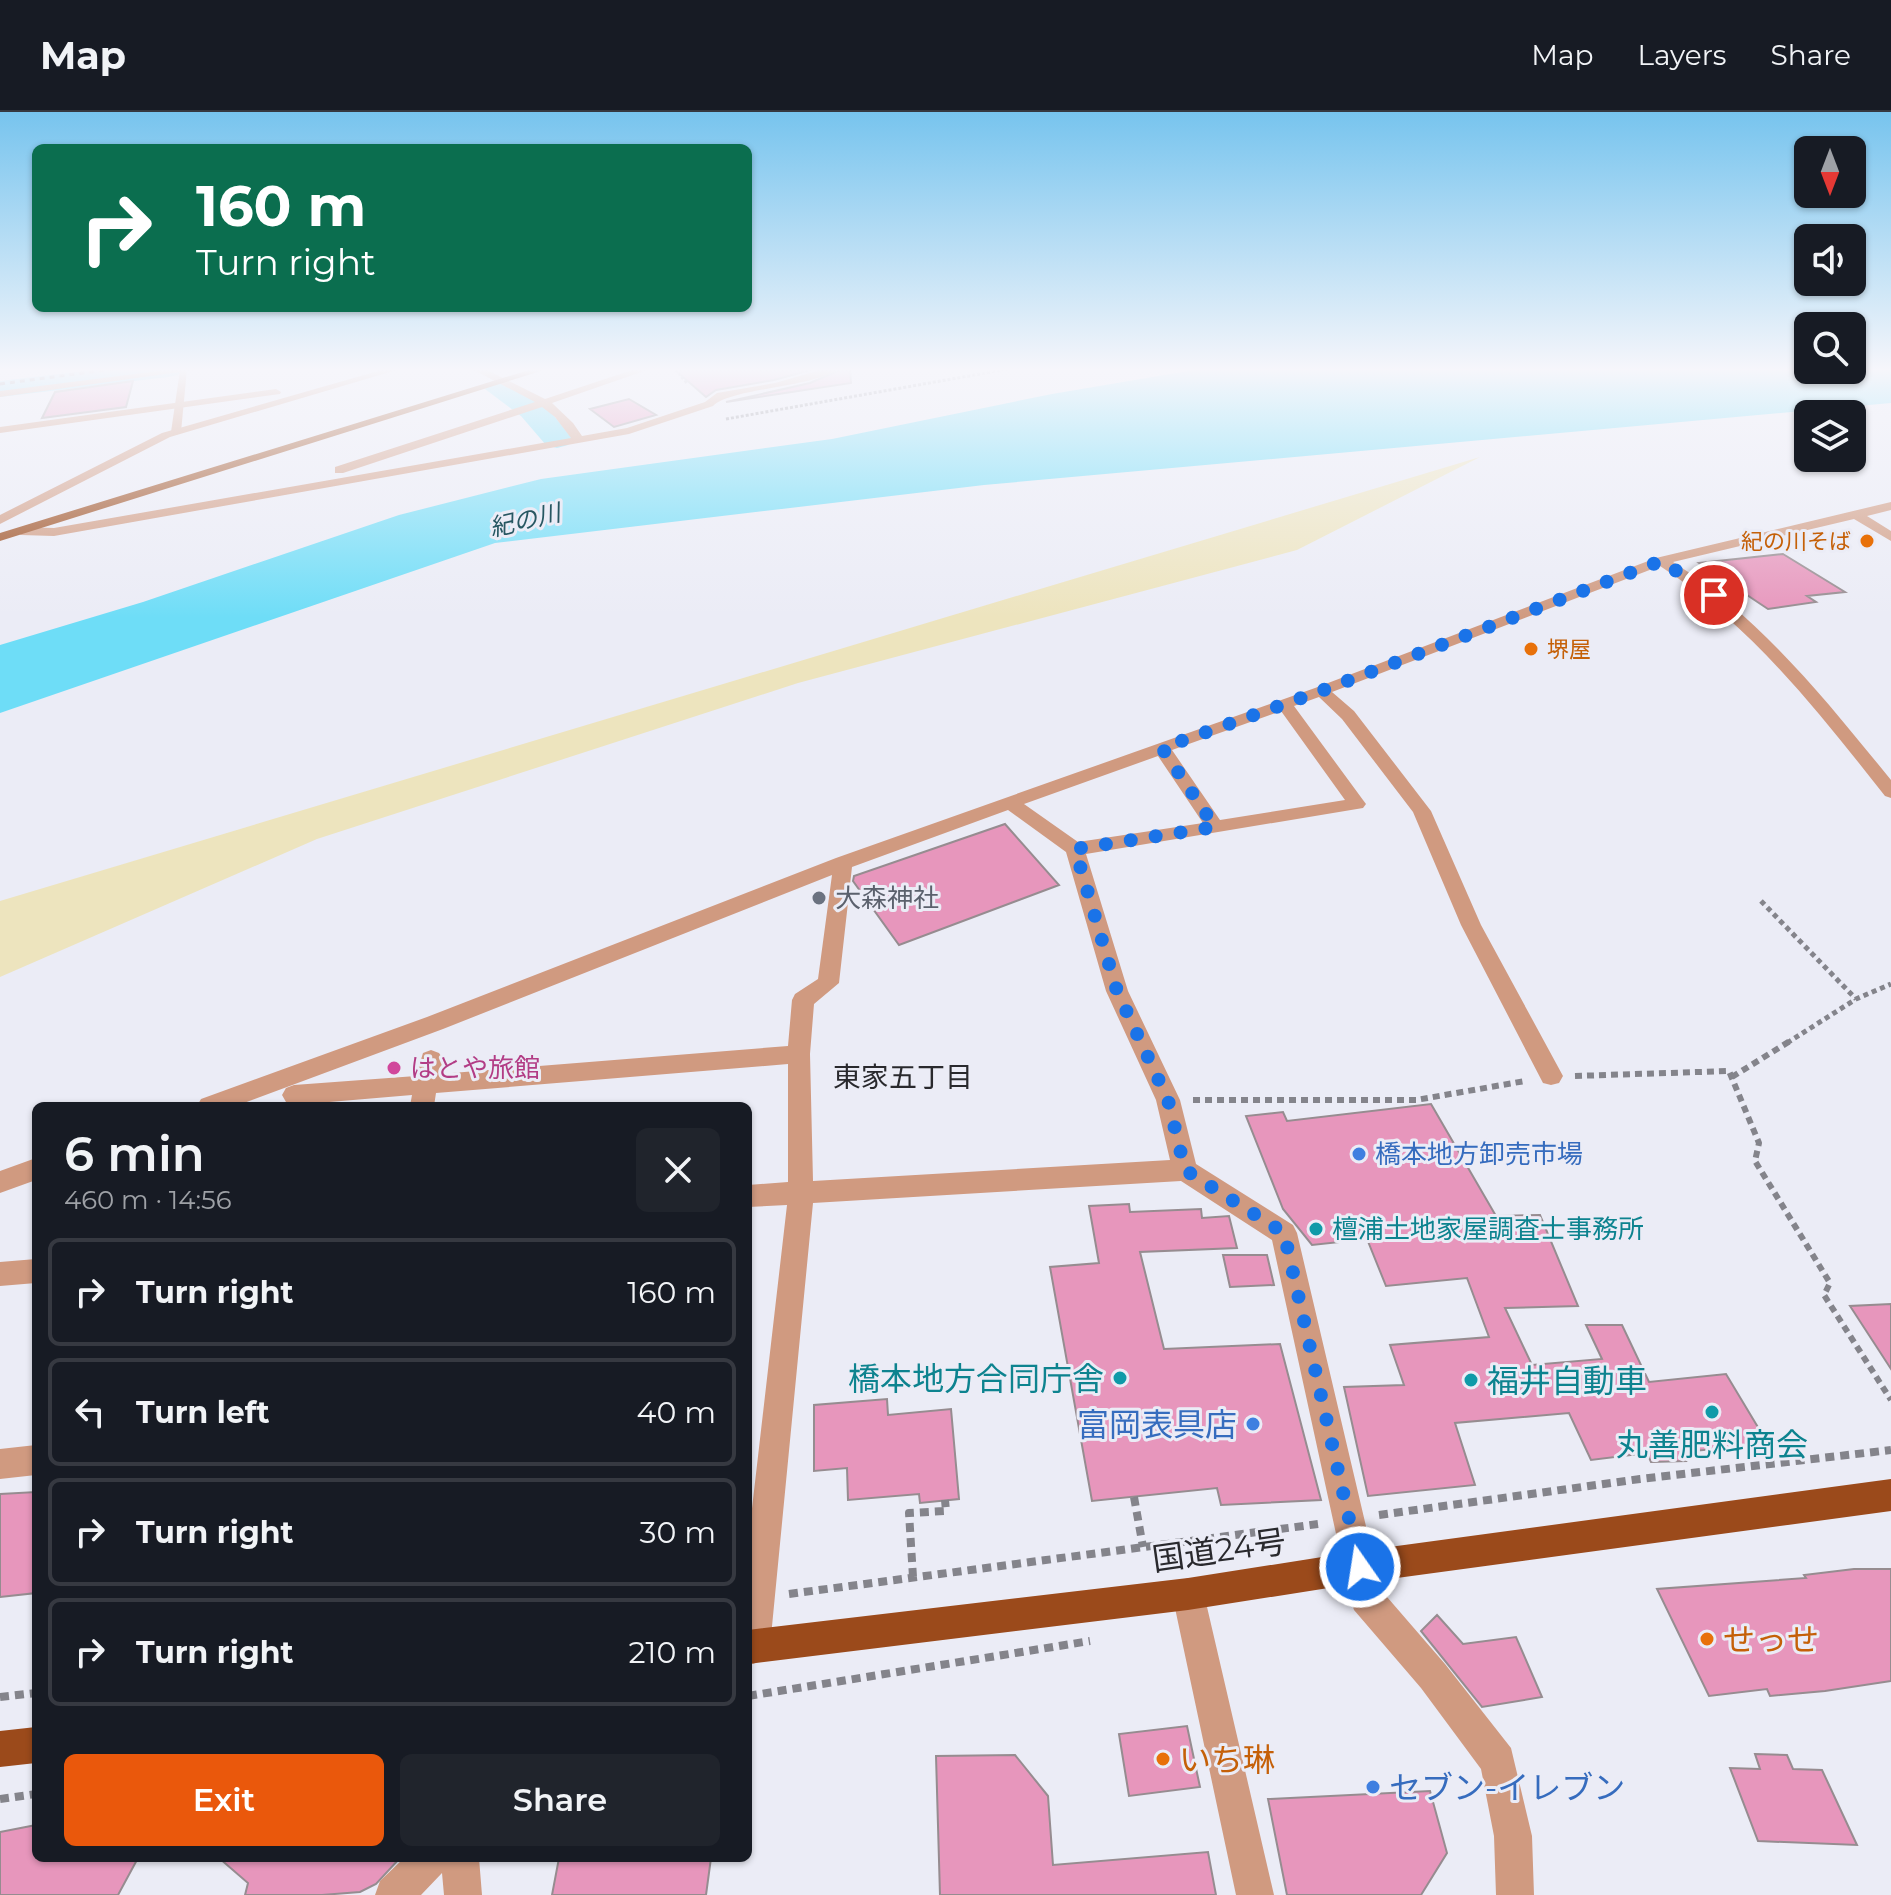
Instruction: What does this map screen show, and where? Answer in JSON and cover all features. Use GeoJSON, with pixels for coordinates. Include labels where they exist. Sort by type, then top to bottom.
{"type":"FeatureCollection","features":[{"type":"Feature","properties":{"kind":"highway"},"geometry":{"type":"LineString","coordinates":[[0,537],[275,452]]}},
{"type":"Feature","properties":{"kind":"highway","name":"国道24号"},"geometry":{"type":"LineString","coordinates":[[752,1647],[1188,1594],[1360,1567],[1891,1495]]}},
{"type":"Feature","properties":{"kind":"highway"},"geometry":{"type":"LineString","coordinates":[[0,1749],[32,1745]]}},
{"type":"Feature","properties":{"kind":"street"},"geometry":{"type":"LineString","coordinates":[[0,520],[131,452]]}},
{"type":"Feature","properties":{"kind":"street"},"geometry":{"type":"LineString","coordinates":[[279,492],[397,452]]}},
{"type":"Feature","properties":{"kind":"street"},"geometry":{"type":"LineString","coordinates":[[21,531],[54,532],[503,452]]}},
{"type":"Feature","properties":{"kind":"street"},"geometry":{"type":"LineString","coordinates":[[220,1102],[435,1023],[843,863],[1321,691],[1661,561],[1891,506]]}},
{"type":"Feature","properties":{"kind":"street"},"geometry":{"type":"LineString","coordinates":[[1854,513],[1891,537]]}},
{"type":"Feature","properties":{"kind":"street"},"geometry":{"type":"LineString","coordinates":[[1661,561],[1697,581],[1777,651],[1891,792]]}},
{"type":"Feature","properties":{"kind":"street"},"geometry":{"type":"LineString","coordinates":[[1321,691],[1348,715],[1422,811],[1471,925],[1551,1076]]}},
{"type":"Feature","properties":{"kind":"street"},"geometry":{"type":"LineString","coordinates":[[1075,849],[1357,804],[1284,704]]}},
{"type":"Feature","properties":{"kind":"street"},"geometry":{"type":"LineString","coordinates":[[1162,748],[1215,827]]}},
{"type":"Feature","properties":{"kind":"street"},"geometry":{"type":"LineString","coordinates":[[1010,803],[1075,849],[1117,991],[1168,1100],[1185,1170]]}},
{"type":"Feature","properties":{"kind":"street"},"geometry":{"type":"LineString","coordinates":[[752,1629],[801,1191],[799,1054],[803,1000],[828,983],[843,863]]}},
{"type":"Feature","properties":{"kind":"street"},"geometry":{"type":"LineString","coordinates":[[294,1095],[424,1096],[613,1067],[799,1054]]}},
{"type":"Feature","properties":{"kind":"street"},"geometry":{"type":"LineString","coordinates":[[424,1096],[431,1059]]}},
{"type":"Feature","properties":{"kind":"street"},"geometry":{"type":"LineString","coordinates":[[0,1182],[32,1170]]}},
{"type":"Feature","properties":{"kind":"street"},"geometry":{"type":"LineString","coordinates":[[752,1196],[1185,1170],[1284,1233],[1366,1598],[1433,1676],[1498,1761],[1513,1836],[1515,1895]]}},
{"type":"Feature","properties":{"kind":"street"},"geometry":{"type":"LineString","coordinates":[[0,1274],[32,1271]]}},
{"type":"Feature","properties":{"kind":"street"},"geometry":{"type":"LineString","coordinates":[[0,1464],[32,1460]]}},
{"type":"Feature","properties":{"kind":"street"},"geometry":{"type":"LineString","coordinates":[[1188,1594],[1255,1895]]}},
{"type":"Feature","properties":{"kind":"street"},"geometry":{"type":"LineString","coordinates":[[394,1895],[427,1862]]}},
{"type":"Feature","properties":{"kind":"street"},"geometry":{"type":"LineString","coordinates":[[460,1862],[463,1895]]}},
{"type":"Feature","properties":{"kind":"path"},"geometry":{"type":"LineString","coordinates":[[1761,901],[1856,999]]}},
{"type":"Feature","properties":{"kind":"path"},"geometry":{"type":"LineString","coordinates":[[1732,1077],[1856,999],[1891,984]]}},
{"type":"Feature","properties":{"kind":"path"},"geometry":{"type":"LineString","coordinates":[[1168,1100],[1416,1100],[1551,1076],[1729,1071],[1759,1143],[1755,1161],[1830,1283],[1824,1295],[1891,1400]]}},
{"type":"Feature","properties":{"kind":"path"},"geometry":{"type":"LineString","coordinates":[[1134,1497],[1143,1547]]}},
{"type":"Feature","properties":{"kind":"path"},"geometry":{"type":"LineString","coordinates":[[913,1577],[909,1513],[946,1511],[945,1500]]}},
{"type":"Feature","properties":{"kind":"path"},"geometry":{"type":"LineString","coordinates":[[0,1697],[32,1693]]}},
{"type":"Feature","properties":{"kind":"path"},"geometry":{"type":"LineString","coordinates":[[0,1799],[32,1795]]}},
{"type":"Feature","properties":{"kind":"sand"},"geometry":{"type":"Polygon","coordinates":[[[1480,457],[1297,550],[798,683],[317,839],[0,977],[0,901],[1480,457]]]}},
{"type":"Feature","properties":{"kind":"water","name":"紀の川"},"geometry":{"type":"Polygon","coordinates":[[[736,452],[1347,452],[984,485],[495,543],[0,713],[0,645],[143,602],[399,515],[541,479],[736,452]]]}},
{"type":"Feature","properties":{"kind":"building"},"geometry":{"type":"Polygon","coordinates":[[[1783,554],[1845,592],[1807,596],[1816,602],[1768,609],[1699,563],[1783,554]]]}},
{"type":"Feature","properties":{"kind":"building"},"geometry":{"type":"Polygon","coordinates":[[[1005,824],[1059,885],[899,945],[853,881],[854,876],[1005,824]]]}},
{"type":"Feature","properties":{"kind":"building"},"geometry":{"type":"Polygon","coordinates":[[[1431,1104],[1496,1216],[1540,1215],[1578,1306],[1505,1308],[1532,1365],[1602,1359],[1586,1325],[1622,1325],[1649,1382],[1726,1374],[1768,1444],[1682,1452],[1686,1461],[1651,1462],[1647,1453],[1591,1460],[1569,1413],[1455,1423],[1475,1485],[1368,1496],[1344,1387],[1404,1385],[1390,1345],[1489,1337],[1467,1278],[1386,1286],[1367,1239],[1312,1245],[1283,1209],[1246,1116],[1283,1112],[1287,1121],[1431,1104]]]}},
{"type":"Feature","properties":{"kind":"building"},"geometry":{"type":"Polygon","coordinates":[[[1129,1204],[1130,1212],[1201,1209],[1202,1218],[1229,1216],[1237,1248],[1140,1252],[1164,1349],[1280,1344],[1321,1500],[1221,1505],[1217,1488],[1092,1501],[1050,1267],[1099,1263],[1089,1206],[1129,1204]]]}},
{"type":"Feature","properties":{"kind":"building"},"geometry":{"type":"Polygon","coordinates":[[[1223,1255],[1267,1255],[1274,1285],[1230,1287],[1223,1255]]]}},
{"type":"Feature","properties":{"kind":"building"},"geometry":{"type":"Polygon","coordinates":[[[1891,1304],[1891,1369],[1850,1306],[1891,1304]]]}},
{"type":"Feature","properties":{"kind":"building"},"geometry":{"type":"Polygon","coordinates":[[[887,1399],[888,1415],[951,1409],[959,1499],[920,1503],[919,1494],[848,1500],[847,1468],[814,1471],[814,1405],[887,1399]]]}},
{"type":"Feature","properties":{"kind":"building"},"geometry":{"type":"Polygon","coordinates":[[[32,1492],[32,1593],[0,1597],[0,1494],[32,1492]]]}},
{"type":"Feature","properties":{"kind":"building"},"geometry":{"type":"Polygon","coordinates":[[[1854,1569],[1891,1569],[1891,1681],[1825,1691],[1770,1696],[1767,1689],[1709,1696],[1657,1589],[1806,1578],[1804,1575],[1854,1569]]]}},
{"type":"Feature","properties":{"kind":"building"},"geometry":{"type":"Polygon","coordinates":[[[1437,1615],[1463,1644],[1516,1637],[1542,1697],[1482,1707],[1421,1631],[1437,1615]]]}},
{"type":"Feature","properties":{"kind":"building"},"geometry":{"type":"Polygon","coordinates":[[[1187,1726],[1200,1787],[1129,1796],[1119,1734],[1187,1726]]]}},
{"type":"Feature","properties":{"kind":"building"},"geometry":{"type":"Polygon","coordinates":[[[1755,1754],[1787,1755],[1793,1769],[1822,1770],[1857,1845],[1758,1841],[1730,1768],[1760,1769],[1755,1754]]]}},
{"type":"Feature","properties":{"kind":"building"},"geometry":{"type":"Polygon","coordinates":[[[1015,1755],[1048,1796],[1053,1865],[1208,1852],[1216,1895],[940,1895],[936,1756],[1015,1755]]]}},
{"type":"Feature","properties":{"kind":"building"},"geometry":{"type":"Polygon","coordinates":[[[1430,1791],[1447,1853],[1421,1895],[1287,1895],[1268,1799],[1430,1791]]]}},
{"type":"Feature","properties":{"kind":"building"},"geometry":{"type":"Polygon","coordinates":[[[32,1826],[32,1862],[136,1862],[118,1895],[0,1895],[0,1832],[32,1826]]]}},
{"type":"Feature","properties":{"kind":"building"},"geometry":{"type":"Polygon","coordinates":[[[224,1862],[396,1862],[376,1884],[360,1892],[245,1895],[248,1883],[224,1862]]]}},
{"type":"Feature","properties":{"kind":"building"},"geometry":{"type":"Polygon","coordinates":[[[558,1862],[710,1862],[706,1895],[552,1895],[558,1862]]]}},
{"type":"Feature","properties":{"kind":"place","name":"紀の川そば"},"geometry":{"type":"Point","coordinates":[1867,541]}},
{"type":"Feature","properties":{"kind":"place","name":"堺屋"},"geometry":{"type":"Point","coordinates":[1531,649]}},
{"type":"Feature","properties":{"kind":"place","name":"大森神社"},"geometry":{"type":"Point","coordinates":[819,898]}},
{"type":"Feature","properties":{"kind":"place","name":"はとや旅館"},"geometry":{"type":"Point","coordinates":[394,1068]}},
{"type":"Feature","properties":{"kind":"place","name":"橋本地方卸売市場"},"geometry":{"type":"Point","coordinates":[1359,1154]}},
{"type":"Feature","properties":{"kind":"place","name":"檀浦土地家屋調査士事務所"},"geometry":{"type":"Point","coordinates":[1316,1229]}},
{"type":"Feature","properties":{"kind":"place","name":"橋本地方合同庁舎"},"geometry":{"type":"Point","coordinates":[1120,1378]}},
{"type":"Feature","properties":{"kind":"place","name":"福井自動車"},"geometry":{"type":"Point","coordinates":[1471,1380]}},
{"type":"Feature","properties":{"kind":"place","name":"丸善肥料商会"},"geometry":{"type":"Point","coordinates":[1712,1412]}},
{"type":"Feature","properties":{"kind":"place","name":"富岡表具店"},"geometry":{"type":"Point","coordinates":[1253,1424]}},
{"type":"Feature","properties":{"kind":"place","name":"せっせ"},"geometry":{"type":"Point","coordinates":[1707,1639]}},
{"type":"Feature","properties":{"kind":"place","name":"いち琳"},"geometry":{"type":"Point","coordinates":[1163,1759]}},
{"type":"Feature","properties":{"kind":"place","name":"セブン-イレブン"},"geometry":{"type":"Point","coordinates":[1373,1787]}},
{"type":"Feature","properties":{"kind":"district","name":"東家五丁目"},"geometry":{"type":"Point","coordinates":[903,1077]}},
{"type":"Feature","properties":{"kind":"route"},"geometry":{"type":"LineString","coordinates":[[1360,1567],[1284,1233],[1185,1170],[1168,1100],[1117,991],[1075,849],[1215,827],[1162,748],[1321,691],[1661,561],[1697,581],[1714,595]]}}]}
